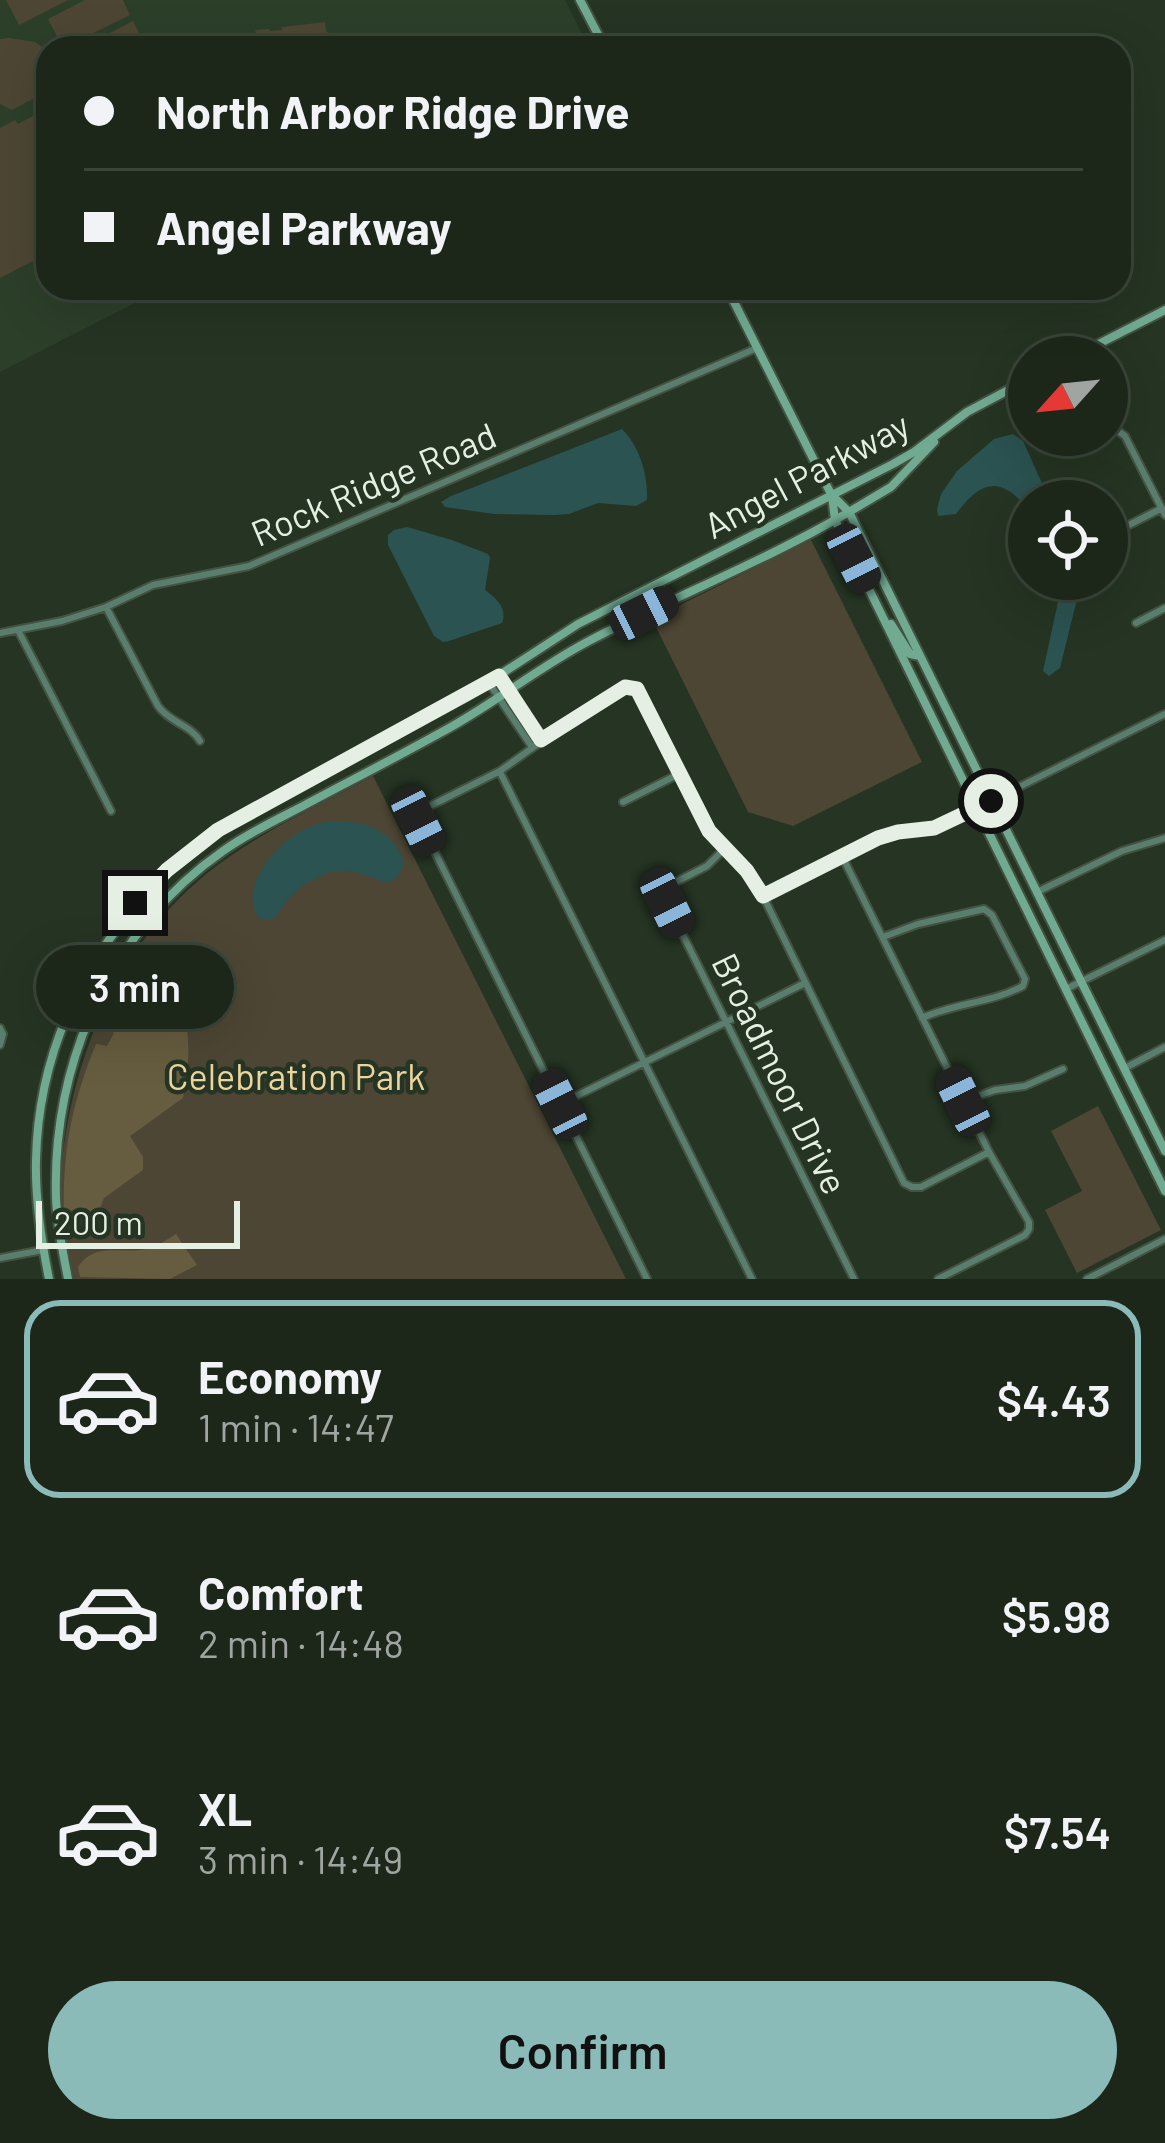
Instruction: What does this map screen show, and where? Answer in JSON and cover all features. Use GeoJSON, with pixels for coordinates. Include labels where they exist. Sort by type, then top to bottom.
{"type":"FeatureCollection","features":[{"type":"Feature","properties":{"kind":"main road"},"geometry":{"type":"LineString","coordinates":[[580,0],[598,36]]}},
{"type":"Feature","properties":{"kind":"main road"},"geometry":{"type":"LineString","coordinates":[[733,300],[831,494],[849,512],[1165,1150]]}},
{"type":"Feature","properties":{"kind":"main road"},"geometry":{"type":"LineString","coordinates":[[1114,336],[1165,310]]}},
{"type":"Feature","properties":{"kind":"main road"},"geometry":{"type":"LineString","coordinates":[[952,423],[1008,391]]}},
{"type":"Feature","properties":{"kind":"main road","name":"Angel Parkway"},"geometry":{"type":"LineString","coordinates":[[49,1279],[37,1203],[36,1157],[50,1066],[83,980],[135,903],[167,870],[218,830],[489,682],[578,624],[914,452],[952,423]]}},
{"type":"Feature","properties":{"kind":"main road","name":"Angel Parkway"},"geometry":{"type":"LineString","coordinates":[[68,1279],[56,1203],[61,1113],[70,1069],[103,986],[127,948],[153,913],[194,873],[236,842],[499,699],[585,643],[891,488],[952,423]]}},
{"type":"Feature","properties":{"kind":"main road"},"geometry":{"type":"LineString","coordinates":[[831,494],[835,520],[1165,1191]]}},
{"type":"Feature","properties":{"kind":"main road"},"geometry":{"type":"LineString","coordinates":[[876,603],[905,649],[920,656]]}},
{"type":"Feature","properties":{"kind":"main road"},"geometry":{"type":"LineString","coordinates":[[977,808],[991,801]]}},
{"type":"Feature","properties":{"kind":"main road"},"geometry":{"type":"LineString","coordinates":[[43,1250],[62,1246]]}},
{"type":"Feature","properties":{"kind":"street","name":"Rock Ridge Road"},"geometry":{"type":"LineString","coordinates":[[0,633],[20,632],[106,607],[153,585],[249,566],[757,348]]}},
{"type":"Feature","properties":{"kind":"street"},"geometry":{"type":"LineString","coordinates":[[1128,442],[1163,512],[1129,525]]}},
{"type":"Feature","properties":{"kind":"street"},"geometry":{"type":"LineString","coordinates":[[106,607],[158,706],[200,741]]}},
{"type":"Feature","properties":{"kind":"street"},"geometry":{"type":"LineString","coordinates":[[1136,623],[1165,608]]}},
{"type":"Feature","properties":{"kind":"street"},"geometry":{"type":"LineString","coordinates":[[20,632],[111,811]]}},
{"type":"Feature","properties":{"kind":"street"},"geometry":{"type":"LineString","coordinates":[[499,676],[541,740]]}},
{"type":"Feature","properties":{"kind":"street"},"geometry":{"type":"LineString","coordinates":[[489,682],[532,747]]}},
{"type":"Feature","properties":{"kind":"street"},"geometry":{"type":"LineString","coordinates":[[646,1279],[418,821],[422,810],[500,772],[625,687],[639,693],[702,820],[763,896],[904,1183],[921,1186],[989,1152]]}},
{"type":"Feature","properties":{"kind":"street"},"geometry":{"type":"LineString","coordinates":[[991,801],[1165,714]]}},
{"type":"Feature","properties":{"kind":"street"},"geometry":{"type":"LineString","coordinates":[[500,772],[752,1279]]}},
{"type":"Feature","properties":{"kind":"street"},"geometry":{"type":"LineString","coordinates":[[623,802],[679,774]]}},
{"type":"Feature","properties":{"kind":"street"},"geometry":{"type":"LineString","coordinates":[[763,896],[888,835],[934,828],[977,808]]}},
{"type":"Feature","properties":{"kind":"street"},"geometry":{"type":"LineString","coordinates":[[1037,892],[1122,851],[1165,838]]}},
{"type":"Feature","properties":{"kind":"street","name":"Broadmoor Drive"},"geometry":{"type":"LineString","coordinates":[[724,849],[713,862],[670,884],[664,895],[854,1279]]}},
{"type":"Feature","properties":{"kind":"street"},"geometry":{"type":"LineString","coordinates":[[842,856],[989,1152],[1029,1222],[1025,1235],[938,1279]]}},
{"type":"Feature","properties":{"kind":"street"},"geometry":{"type":"LineString","coordinates":[[882,938],[918,924],[984,909],[992,915],[1025,979],[1022,988],[996,999],[922,1018]]}},
{"type":"Feature","properties":{"kind":"street"},"geometry":{"type":"LineString","coordinates":[[1065,989],[1165,940]]}},
{"type":"Feature","properties":{"kind":"street"},"geometry":{"type":"LineString","coordinates":[[560,1104],[805,983]]}},
{"type":"Feature","properties":{"kind":"street"},"geometry":{"type":"LineString","coordinates":[[0,1045],[1,1028]]}},
{"type":"Feature","properties":{"kind":"street"},"geometry":{"type":"LineString","coordinates":[[1125,1068],[1165,1047]]}},
{"type":"Feature","properties":{"kind":"street"},"geometry":{"type":"LineString","coordinates":[[963,1101],[1025,1086],[1063,1069]]}},
{"type":"Feature","properties":{"kind":"street"},"geometry":{"type":"LineString","coordinates":[[1087,1279],[1165,1239]]}},
{"type":"Feature","properties":{"kind":"street"},"geometry":{"type":"LineString","coordinates":[[0,1258],[43,1250]]}},
{"type":"Feature","properties":{"kind":"shaded area"},"geometry":{"type":"Polygon","coordinates":[[[0,0],[565,0],[583,36],[36,36],[36,300],[141,300],[0,372],[0,0]]]}},
{"type":"Feature","properties":{"kind":"shaded area"},"geometry":{"type":"Polygon","coordinates":[[[144,948],[171,980],[185,1017],[188,1057],[183,1098],[130,1136],[143,1157],[143,1170],[104,1198],[96,1219],[68,1229],[64,1176],[74,1111],[96,1044],[107,1046],[114,1033],[103,1022],[114,991],[144,948]]]}},
{"type":"Feature","properties":{"kind":"shaded area"},"geometry":{"type":"Polygon","coordinates":[[[176,1234],[197,1265],[170,1279],[80,1277],[78,1267],[93,1254],[150,1248],[176,1234]]]}},
{"type":"Feature","properties":{"kind":"green space"},"geometry":{"type":"Polygon","coordinates":[[[6,0],[68,0],[19,25],[6,0]]]}},
{"type":"Feature","properties":{"kind":"green space"},"geometry":{"type":"Polygon","coordinates":[[[85,0],[123,0],[130,15],[87,36],[57,36],[48,19],[85,0]]]}},
{"type":"Feature","properties":{"kind":"green space"},"geometry":{"type":"Polygon","coordinates":[[[133,21],[141,36],[104,36],[133,21]]]}},
{"type":"Feature","properties":{"kind":"green space"},"geometry":{"type":"Polygon","coordinates":[[[325,22],[332,35],[257,36],[255,30],[325,22]]]}},
{"type":"Feature","properties":{"kind":"green space"},"geometry":{"type":"Polygon","coordinates":[[[0,39],[36,43],[36,97],[12,110],[0,104],[0,39]]]}},
{"type":"Feature","properties":{"kind":"green space"},"geometry":{"type":"Polygon","coordinates":[[[36,114],[36,259],[0,278],[0,128],[15,120],[18,124],[36,114]]]}},
{"type":"Feature","properties":{"kind":"green space"},"geometry":{"type":"Polygon","coordinates":[[[811,540],[922,762],[793,826],[748,812],[652,619],[811,540]]]}},
{"type":"Feature","properties":{"kind":"green space","name":"Celebration Park"},"geometry":{"type":"Polygon","coordinates":[[[373,776],[626,1279],[74,1279],[61,1197],[67,1127],[89,1042],[127,965],[152,929],[214,868],[271,830],[373,776]]]}},
{"type":"Feature","properties":{"kind":"green space"},"geometry":{"type":"Polygon","coordinates":[[[1098,1106],[1161,1230],[1077,1273],[1045,1210],[1082,1191],[1051,1131],[1098,1106]]]}},
{"type":"Feature","properties":{"kind":"water"},"geometry":{"type":"Polygon","coordinates":[[[622,429],[638,453],[646,481],[647,500],[636,506],[598,503],[569,514],[494,514],[445,507],[441,502],[451,496],[622,429]]]}},
{"type":"Feature","properties":{"kind":"water"},"geometry":{"type":"Polygon","coordinates":[[[1008,435],[1008,456],[1030,456],[1041,480],[1008,480],[1008,491],[983,488],[956,514],[938,516],[941,494],[957,471],[994,439],[1008,435]]]}},
{"type":"Feature","properties":{"kind":"water"},"geometry":{"type":"Polygon","coordinates":[[[407,527],[488,554],[485,590],[502,608],[502,623],[449,641],[434,636],[388,545],[388,535],[407,527]]]}},
{"type":"Feature","properties":{"kind":"water"},"geometry":{"type":"Polygon","coordinates":[[[1058,600],[1077,600],[1060,668],[1049,676],[1043,671],[1058,600]]]}},
{"type":"Feature","properties":{"kind":"water"},"geometry":{"type":"Polygon","coordinates":[[[329,821],[364,824],[387,836],[403,860],[398,876],[388,883],[353,871],[330,872],[305,884],[275,918],[260,919],[252,897],[266,863],[296,834],[329,821]]]}},
{"type":"Feature","properties":{"kind":"route"},"geometry":{"type":"LineString","coordinates":[[135,903],[167,870],[218,830],[499,676],[541,740],[625,687],[637,689],[702,820],[763,896],[878,838],[934,828],[991,801]]}}]}
